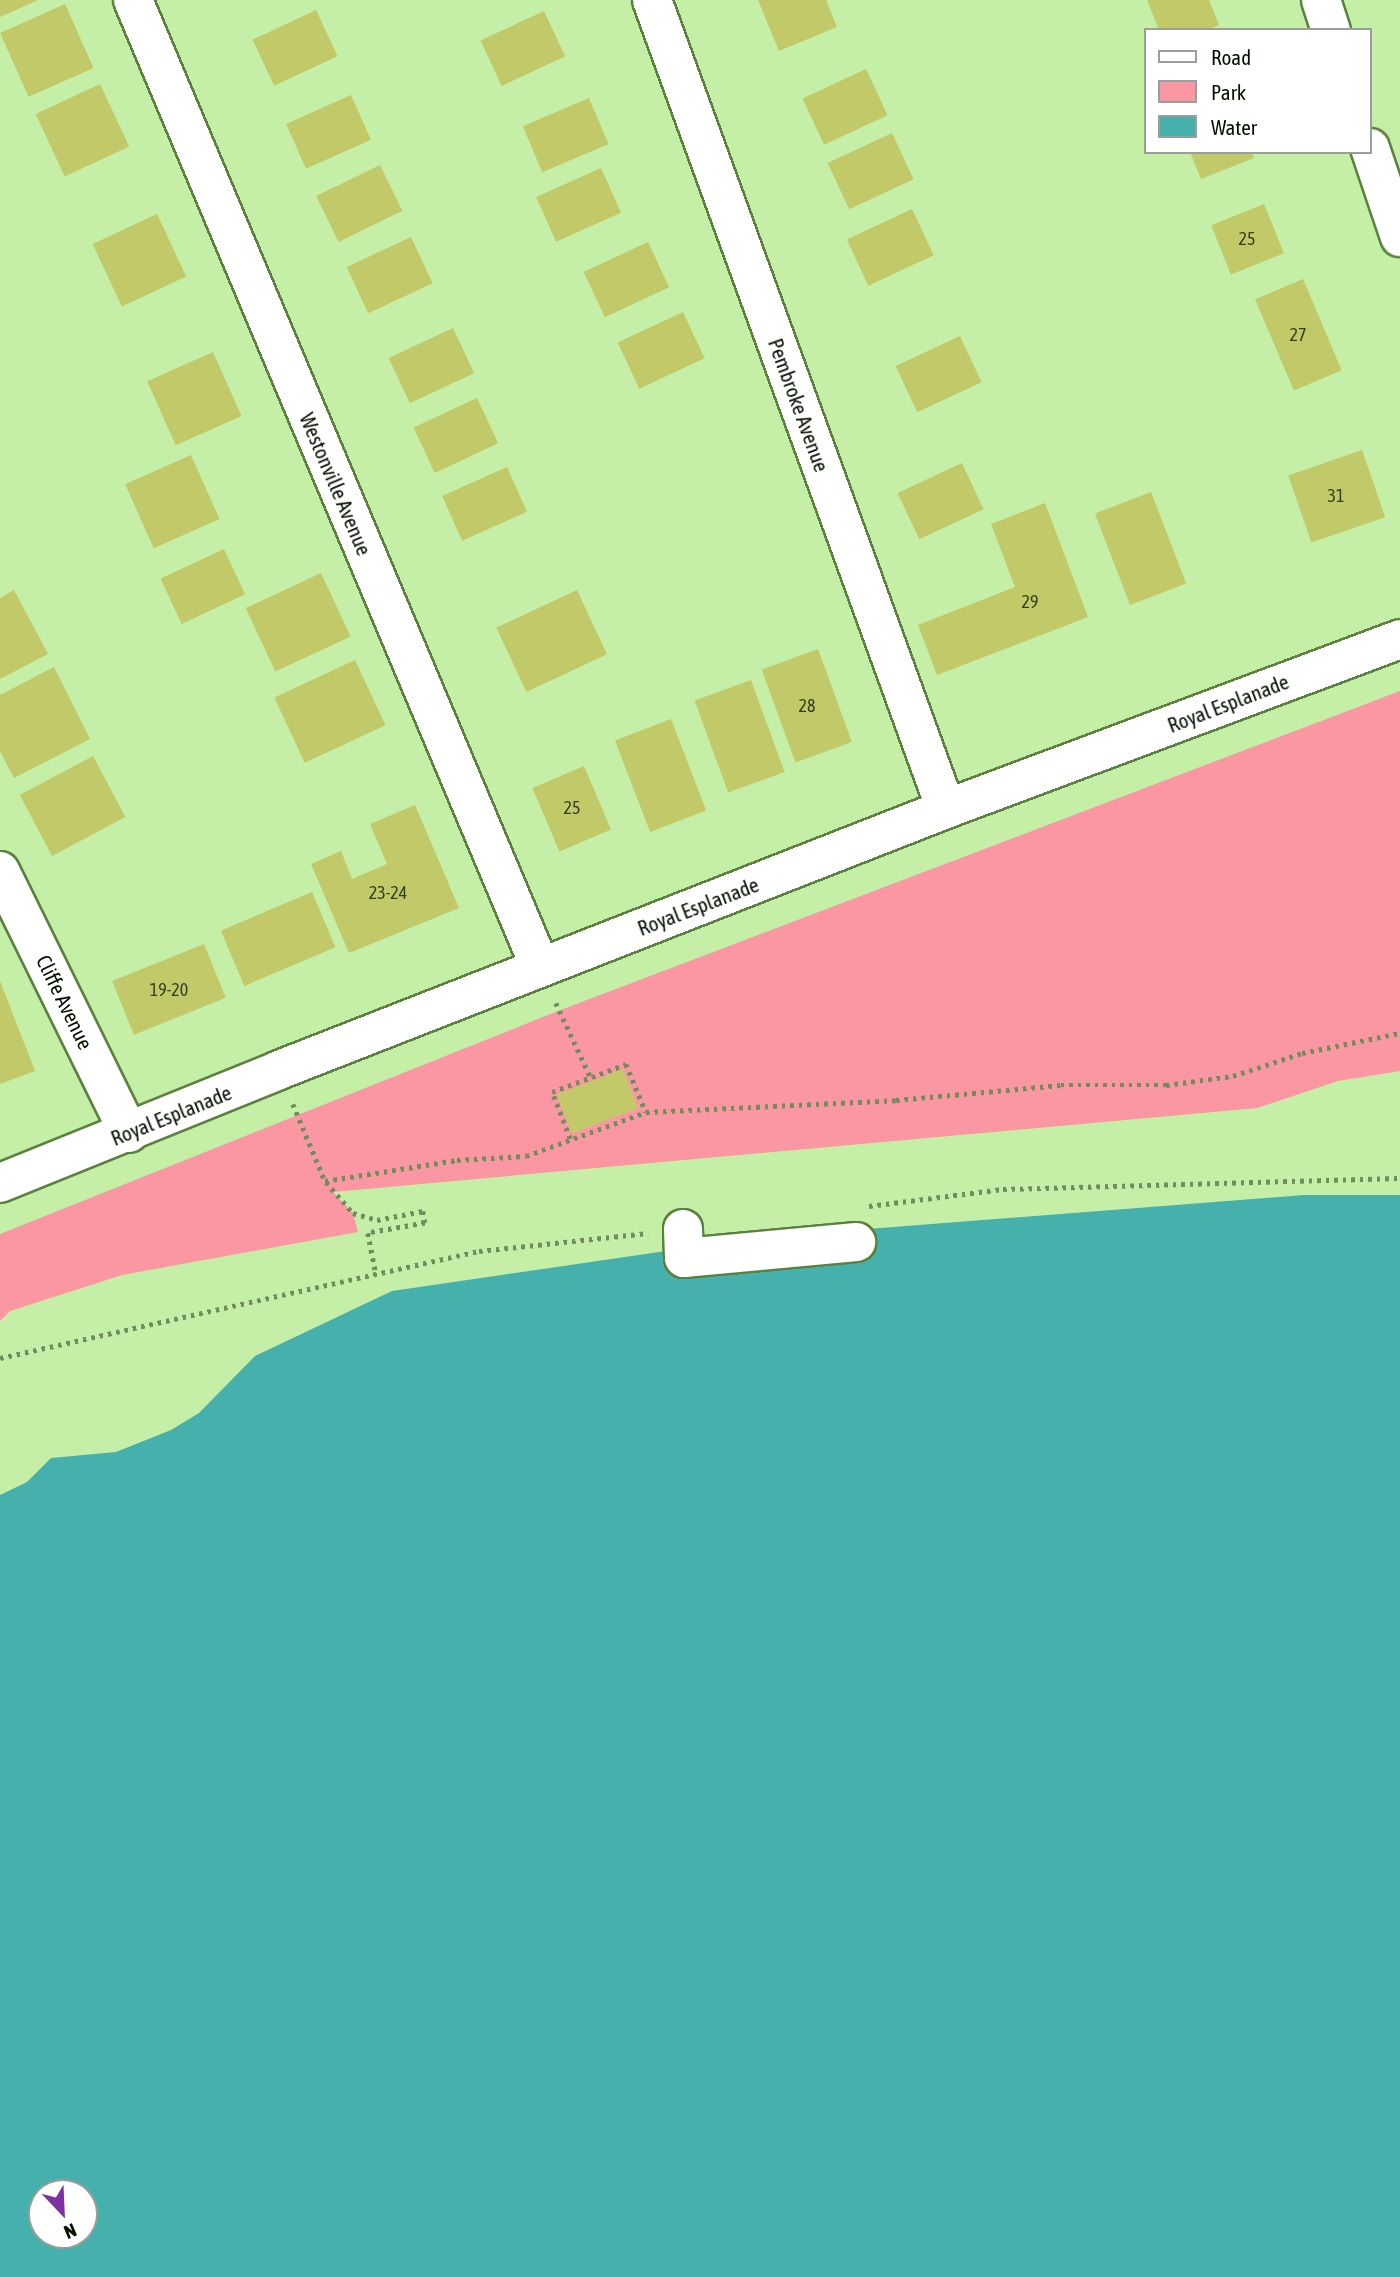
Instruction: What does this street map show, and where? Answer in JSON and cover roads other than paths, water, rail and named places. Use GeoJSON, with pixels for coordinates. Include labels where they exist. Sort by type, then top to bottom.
{"type":"FeatureCollection","features":[{"type":"Feature","properties":{"kind":"street","name":"Westonville Avenue"},"geometry":{"type":"LineString","coordinates":[[133,0],[540,967]]}},
{"type":"Feature","properties":{"kind":"street","name":"Pembroke Avenue"},"geometry":{"type":"LineString","coordinates":[[653,0],[946,809]]}},
{"type":"Feature","properties":{"kind":"street"},"geometry":{"type":"LineString","coordinates":[[1321,0],[1330,28]]}},
{"type":"Feature","properties":{"kind":"street"},"geometry":{"type":"LineString","coordinates":[[1372,154],[1400,237]]}},
{"type":"Feature","properties":{"kind":"street","name":"Royal Esplanade"},"geometry":{"type":"LineString","coordinates":[[0,1183],[130,1133],[279,1070],[946,809],[1400,639]]}},
{"type":"Feature","properties":{"kind":"street","name":"Cliffe Avenue"},"geometry":{"type":"LineString","coordinates":[[0,871],[130,1133]]}},
{"type":"Feature","properties":{"kind":"street"},"geometry":{"type":"LineString","coordinates":[[683,1229],[684,1258],[856,1242]]}},
{"type":"Feature","properties":{"kind":"water"},"geometry":{"type":"Polygon","coordinates":[[[1304,1195],[1400,1195],[1400,2277],[0,2277],[0,1495],[27,1482],[51,1458],[116,1452],[171,1430],[199,1413],[255,1356],[392,1291],[673,1250],[855,1230],[1304,1195]]]}}]}
